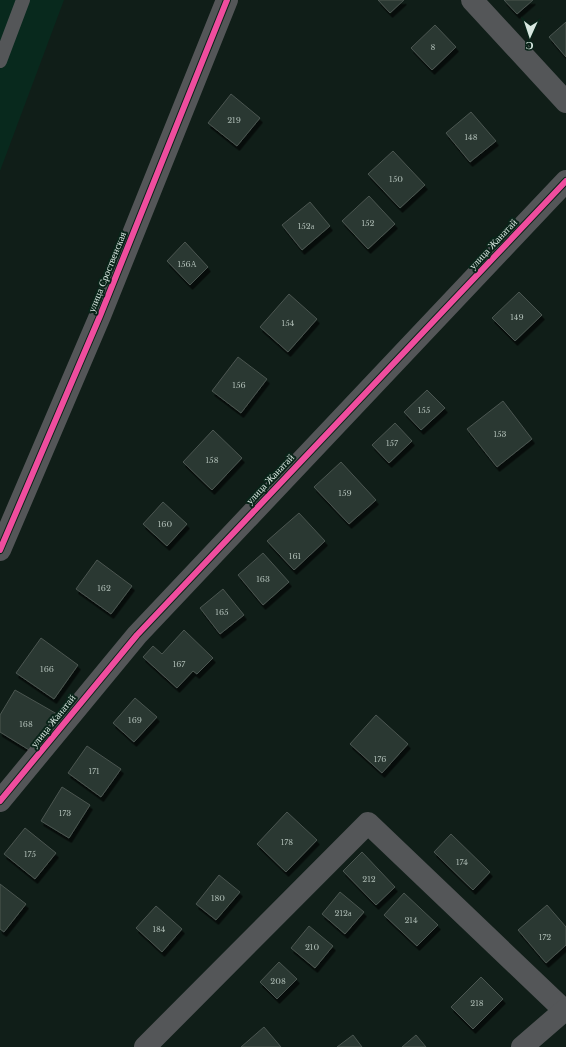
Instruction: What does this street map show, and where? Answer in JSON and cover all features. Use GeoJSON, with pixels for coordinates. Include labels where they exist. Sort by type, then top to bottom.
{"type":"FeatureCollection","features":[{"type":"Feature","properties":{"kind":"street","name":"улица Сроственская"},"geometry":{"type":"LineString","coordinates":[[0,550],[100,316],[227,0]]}},
{"type":"Feature","properties":{"kind":"street"},"geometry":{"type":"LineString","coordinates":[[472,0],[566,102]]}},
{"type":"Feature","properties":{"kind":"street","name":"улица Жанатай"},"geometry":{"type":"LineString","coordinates":[[0,801],[137,635],[566,181]]}},
{"type":"Feature","properties":{"kind":"street"},"geometry":{"type":"LineString","coordinates":[[145,1047],[368,823],[565,1010],[522,1047]]}},
{"type":"Feature","properties":{"kind":"lane"},"geometry":{"type":"LineString","coordinates":[[0,62],[22,0]]}},
{"type":"Feature","properties":{"kind":"shaded area"},"geometry":{"type":"Polygon","coordinates":[[[0,0],[64,0],[0,171],[0,0]]]}},
{"type":"Feature","properties":{"kind":"building"},"geometry":{"type":"Polygon","coordinates":[[[378,0],[404,0],[390,13],[378,0]]]}},
{"type":"Feature","properties":{"kind":"building"},"geometry":{"type":"Polygon","coordinates":[[[504,0],[533,0],[517,14],[504,0]]]}},
{"type":"Feature","properties":{"kind":"building"},"geometry":{"type":"Polygon","coordinates":[[[566,22],[566,57],[549,37],[566,22]]]}},
{"type":"Feature","properties":{"kind":"building"},"geometry":{"type":"Polygon","coordinates":[[[435,25],[456,47],[432,70],[411,48],[435,25]]]}},
{"type":"Feature","properties":{"kind":"building"},"geometry":{"type":"Polygon","coordinates":[[[231,94],[260,118],[237,146],[208,123],[231,94]]]}},
{"type":"Feature","properties":{"kind":"building"},"geometry":{"type":"Polygon","coordinates":[[[471,112],[496,141],[470,162],[446,133],[471,112]]]}},
{"type":"Feature","properties":{"kind":"building"},"geometry":{"type":"Polygon","coordinates":[[[393,151],[425,185],[400,208],[368,174],[393,151]]]}},
{"type":"Feature","properties":{"kind":"building"},"geometry":{"type":"Polygon","coordinates":[[[369,196],[395,224],[368,249],[342,221],[369,196]]]}},
{"type":"Feature","properties":{"kind":"building"},"geometry":{"type":"Polygon","coordinates":[[[310,202],[330,226],[302,250],[282,225],[310,202]]]}},
{"type":"Feature","properties":{"kind":"building"},"geometry":{"type":"Polygon","coordinates":[[[185,242],[208,267],[190,285],[167,261],[185,242]]]}},
{"type":"Feature","properties":{"kind":"building"},"geometry":{"type":"Polygon","coordinates":[[[519,292],[542,315],[515,341],[492,318],[519,292]]]}},
{"type":"Feature","properties":{"kind":"building"},"geometry":{"type":"Polygon","coordinates":[[[289,294],[317,319],[288,352],[260,327],[289,294]]]}},
{"type":"Feature","properties":{"kind":"building"},"geometry":{"type":"Polygon","coordinates":[[[238,357],[267,379],[241,413],[212,391],[238,357]]]}},
{"type":"Feature","properties":{"kind":"building"},"geometry":{"type":"Polygon","coordinates":[[[427,390],[445,408],[421,430],[404,412],[427,390]]]}},
{"type":"Feature","properties":{"kind":"building"},"geometry":{"type":"Polygon","coordinates":[[[503,401],[532,439],[497,467],[467,429],[503,401]]]}},
{"type":"Feature","properties":{"kind":"building"},"geometry":{"type":"Polygon","coordinates":[[[395,423],[412,441],[389,463],[372,445],[395,423]]]}},
{"type":"Feature","properties":{"kind":"building"},"geometry":{"type":"Polygon","coordinates":[[[213,430],[242,458],[212,490],[183,462],[213,430]]]}},
{"type":"Feature","properties":{"kind":"building"},"geometry":{"type":"Polygon","coordinates":[[[341,462],[376,500],[349,524],[314,487],[341,462]]]}},
{"type":"Feature","properties":{"kind":"building"},"geometry":{"type":"Polygon","coordinates":[[[163,502],[187,524],[167,546],[143,524],[163,502]]]}},
{"type":"Feature","properties":{"kind":"building"},"geometry":{"type":"Polygon","coordinates":[[[299,513],[325,541],[294,570],[267,541],[299,513]]]}},
{"type":"Feature","properties":{"kind":"building"},"geometry":{"type":"Polygon","coordinates":[[[263,553],[289,582],[263,605],[238,575],[263,553]]]}},
{"type":"Feature","properties":{"kind":"building"},"geometry":{"type":"Polygon","coordinates":[[[97,560],[132,586],[111,614],[76,589],[97,560]]]}},
{"type":"Feature","properties":{"kind":"building"},"geometry":{"type":"Polygon","coordinates":[[[223,589],[244,615],[220,634],[200,608],[223,589]]]}},
{"type":"Feature","properties":{"kind":"building"},"geometry":{"type":"Polygon","coordinates":[[[184,630],[213,658],[197,674],[193,671],[177,688],[143,657],[153,646],[162,654],[184,630]]]}},
{"type":"Feature","properties":{"kind":"building"},"geometry":{"type":"Polygon","coordinates":[[[41,638],[78,665],[54,699],[16,673],[41,638]]]}},
{"type":"Feature","properties":{"kind":"building"},"geometry":{"type":"Polygon","coordinates":[[[15,690],[57,714],[34,753],[0,732],[0,715],[15,690]]]}},
{"type":"Feature","properties":{"kind":"building"},"geometry":{"type":"Polygon","coordinates":[[[135,698],[157,717],[134,742],[113,723],[135,698]]]}},
{"type":"Feature","properties":{"kind":"building"},"geometry":{"type":"Polygon","coordinates":[[[376,715],[408,744],[382,773],[350,744],[376,715]]]}},
{"type":"Feature","properties":{"kind":"building"},"geometry":{"type":"Polygon","coordinates":[[[87,746],[121,769],[101,797],[68,773],[87,746]]]}},
{"type":"Feature","properties":{"kind":"building"},"geometry":{"type":"Polygon","coordinates":[[[62,787],[90,805],[69,838],[41,821],[62,787]]]}},
{"type":"Feature","properties":{"kind":"building"},"geometry":{"type":"Polygon","coordinates":[[[287,812],[317,840],[286,872],[257,844],[287,812]]]}},
{"type":"Feature","properties":{"kind":"building"},"geometry":{"type":"Polygon","coordinates":[[[25,828],[56,853],[35,879],[4,854],[25,828]]]}},
{"type":"Feature","properties":{"kind":"building"},"geometry":{"type":"Polygon","coordinates":[[[451,834],[490,872],[473,890],[434,852],[451,834]]]}},
{"type":"Feature","properties":{"kind":"building"},"geometry":{"type":"Polygon","coordinates":[[[362,852],[395,887],[376,905],[343,871],[362,852]]]}},
{"type":"Feature","properties":{"kind":"building"},"geometry":{"type":"Polygon","coordinates":[[[219,875],[240,892],[216,920],[196,904],[219,875]]]}},
{"type":"Feature","properties":{"kind":"building"},"geometry":{"type":"Polygon","coordinates":[[[0,884],[26,904],[4,932],[0,929],[0,884]]]}},
{"type":"Feature","properties":{"kind":"building"},"geometry":{"type":"Polygon","coordinates":[[[340,892],[364,912],[345,934],[322,914],[340,892]]]}},
{"type":"Feature","properties":{"kind":"building"},"geometry":{"type":"Polygon","coordinates":[[[404,893],[438,925],[417,946],[384,915],[404,893]]]}},
{"type":"Feature","properties":{"kind":"building"},"geometry":{"type":"Polygon","coordinates":[[[547,905],[566,927],[566,945],[546,963],[518,930],[547,905]]]}},
{"type":"Feature","properties":{"kind":"building"},"geometry":{"type":"Polygon","coordinates":[[[156,906],[182,929],[162,952],[136,928],[156,906]]]}},
{"type":"Feature","properties":{"kind":"building"},"geometry":{"type":"Polygon","coordinates":[[[309,926],[333,946],[315,968],[291,948],[309,926]]]}},
{"type":"Feature","properties":{"kind":"building"},"geometry":{"type":"Polygon","coordinates":[[[279,962],[297,979],[277,999],[260,982],[279,962]]]}},
{"type":"Feature","properties":{"kind":"building"},"geometry":{"type":"Polygon","coordinates":[[[481,977],[503,999],[473,1029],[451,1007],[481,977]]]}},
{"type":"Feature","properties":{"kind":"building"},"geometry":{"type":"Polygon","coordinates":[[[264,1027],[281,1047],[241,1047],[264,1027]]]}},
{"type":"Feature","properties":{"kind":"building"},"geometry":{"type":"Polygon","coordinates":[[[353,1035],[362,1047],[337,1047],[353,1035]]]}},
{"type":"Feature","properties":{"kind":"building"},"geometry":{"type":"Polygon","coordinates":[[[416,1035],[426,1047],[402,1047],[416,1035]]]}},
{"type":"Feature","properties":{"kind":"cycle path"},"geometry":{"type":"LineString","coordinates":[[0,550],[100,316],[227,0]]}},
{"type":"Feature","properties":{"kind":"cycle path"},"geometry":{"type":"LineString","coordinates":[[0,801],[137,635],[566,181]]}}]}
